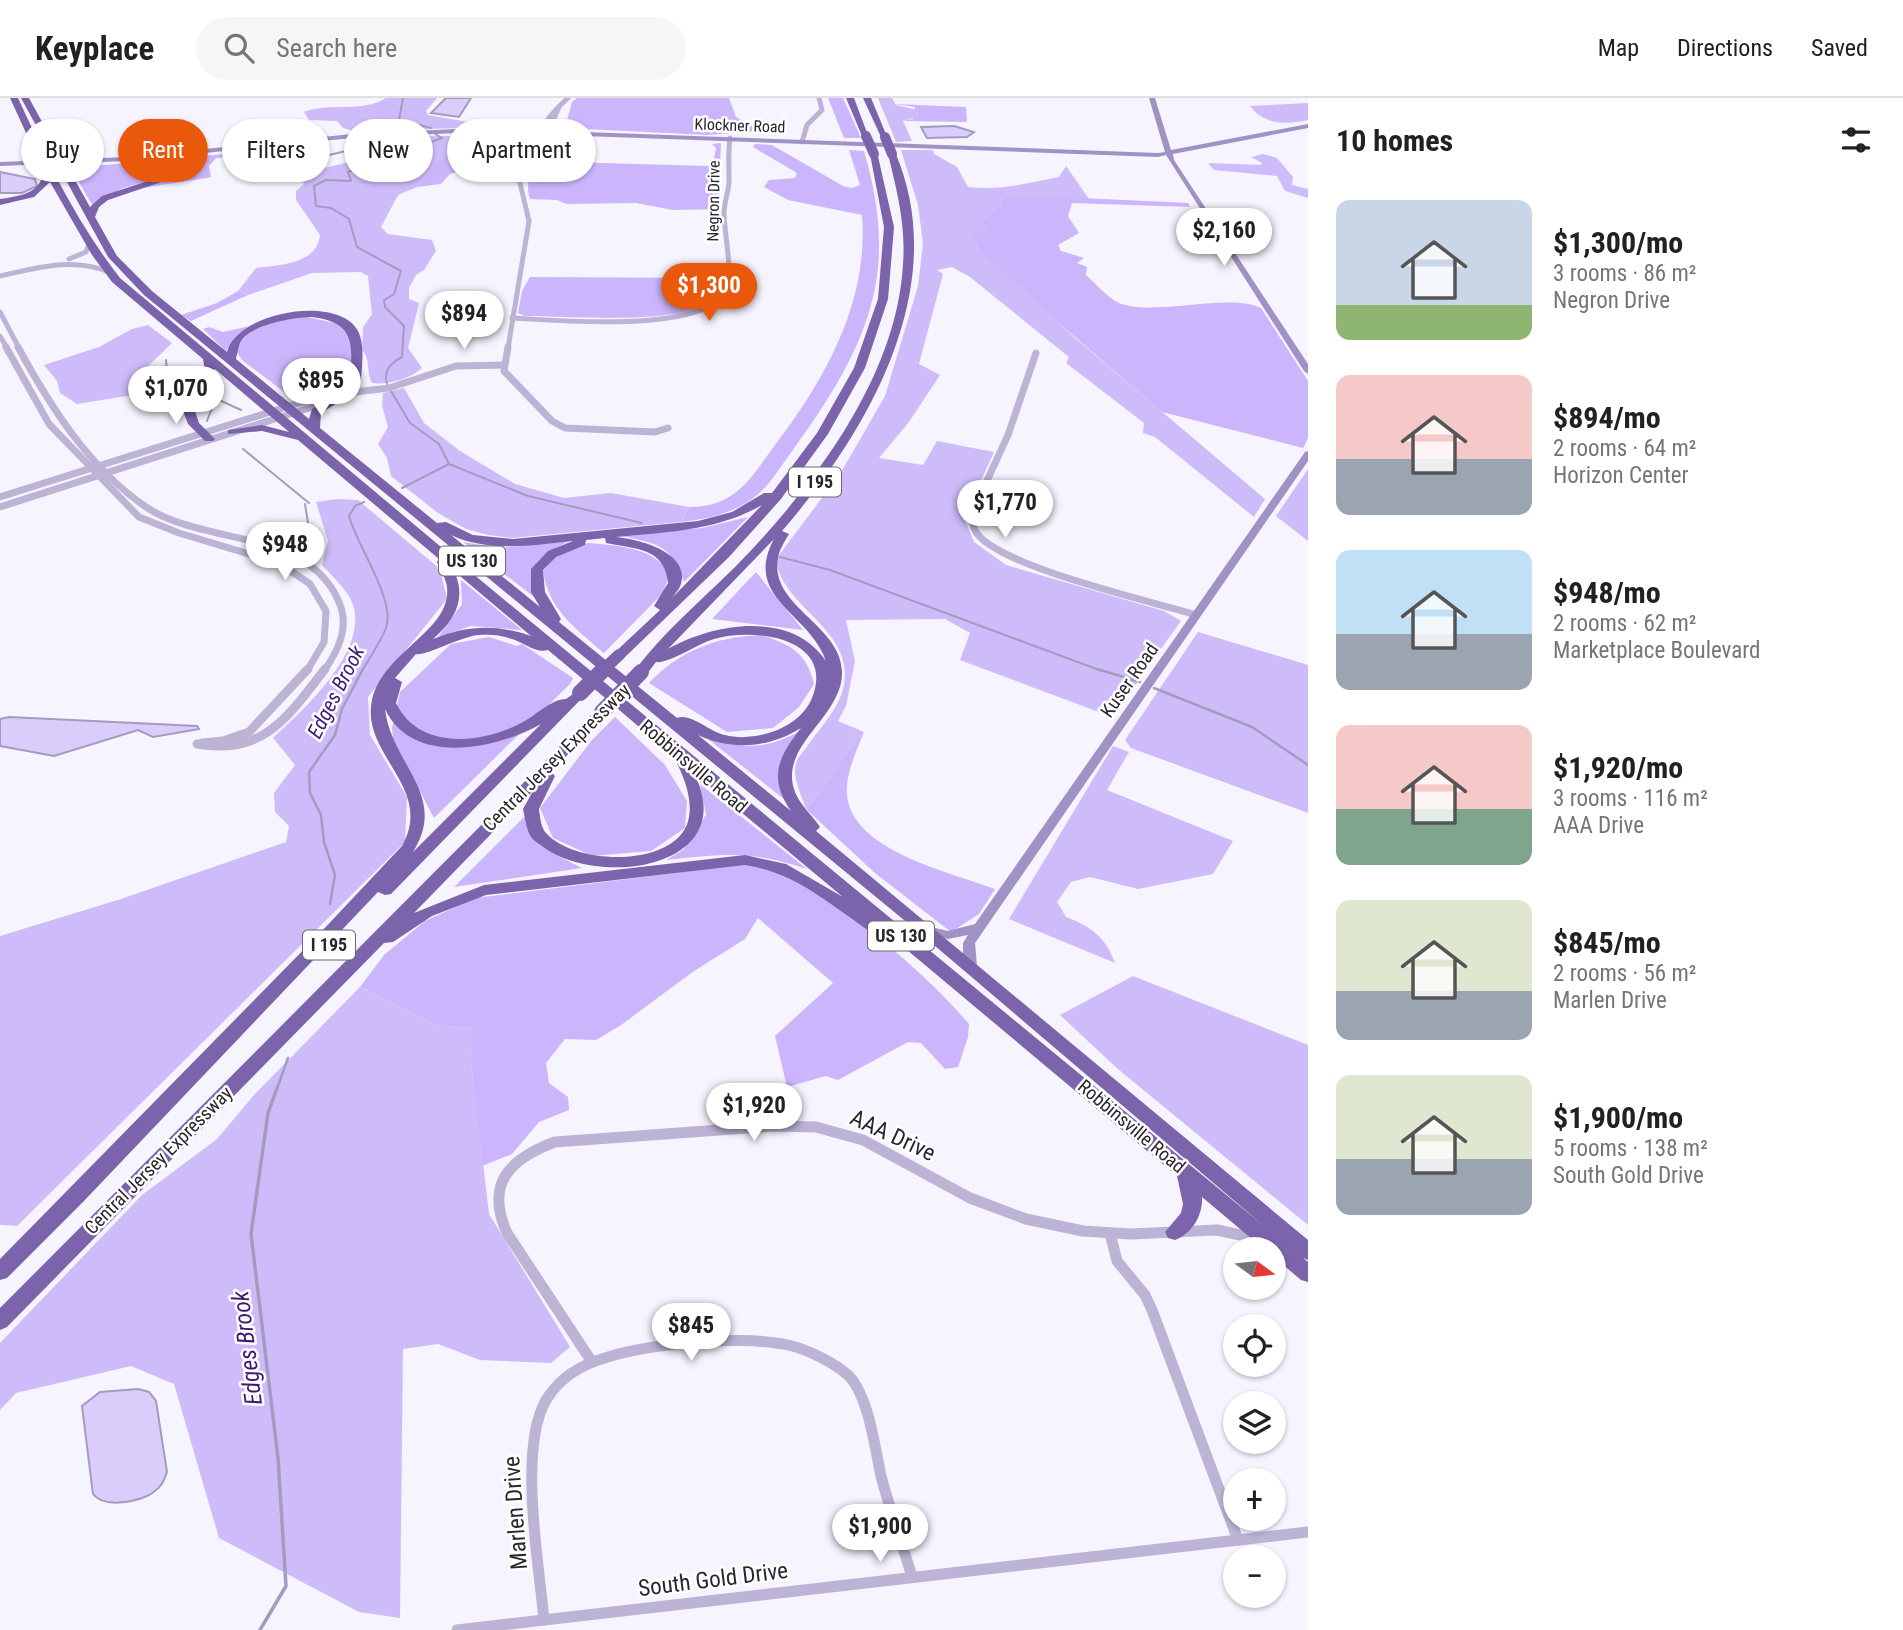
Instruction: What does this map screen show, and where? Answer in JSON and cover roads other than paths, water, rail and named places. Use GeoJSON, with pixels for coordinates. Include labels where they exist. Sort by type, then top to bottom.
{"type":"FeatureCollection","features":[{"type":"Feature","properties":{"kind":"highway","name":"Robbinsville Road"},"geometry":{"type":"LineString","coordinates":[[14,98],[24,119]]}},
{"type":"Feature","properties":{"kind":"highway","name":"Robbinsville Road"},"geometry":{"type":"LineString","coordinates":[[25,98],[36,119]]}},
{"type":"Feature","properties":{"kind":"highway","name":"Central Jersey Expressway"},"geometry":{"type":"LineString","coordinates":[[0,1272],[747,529],[815,445],[841,404],[872,336],[885,284],[890,227],[887,200],[874,154],[850,98]]}},
{"type":"Feature","properties":{"kind":"highway","name":"Central Jersey Expressway"},"geometry":{"type":"LineString","coordinates":[[0,1321],[641,672],[762,544],[838,451],[870,397],[894,338],[906,293],[911,247],[908,210],[892,154],[867,98]]}},
{"type":"Feature","properties":{"kind":"highway"},"geometry":{"type":"LineString","coordinates":[[0,202],[40,190],[47,182]]}},
{"type":"Feature","properties":{"kind":"highway","name":"Robbinsville Road"},"geometry":{"type":"LineString","coordinates":[[54,182],[109,272],[208,359],[1263,1237]]}},
{"type":"Feature","properties":{"kind":"highway","name":"Robbinsville Road"},"geometry":{"type":"LineString","coordinates":[[70,182],[90,218],[127,273],[230,362],[291,409],[484,570],[561,629],[927,930],[1308,1252]]}},
{"type":"Feature","properties":{"kind":"highway"},"geometry":{"type":"LineString","coordinates":[[90,218],[95,206],[105,198],[152,182]]}},
{"type":"Feature","properties":{"kind":"highway"},"geometry":{"type":"LineString","coordinates":[[230,362],[235,341],[257,324],[296,316],[330,318],[346,325],[354,335],[355,380],[316,411],[314,428]]}},
{"type":"Feature","properties":{"kind":"highway"},"geometry":{"type":"LineString","coordinates":[[206,436],[191,420],[188,408],[194,392],[210,371],[208,359]]}},
{"type":"Feature","properties":{"kind":"highway"},"geometry":{"type":"LineString","coordinates":[[232,432],[274,430],[307,442]]}},
{"type":"Feature","properties":{"kind":"highway"},"geometry":{"type":"LineString","coordinates":[[387,488],[453,533],[480,542],[513,543],[698,525],[736,515],[757,505],[815,445]]}},
{"type":"Feature","properties":{"kind":"highway"},"geometry":{"type":"LineString","coordinates":[[823,844],[789,797],[784,777],[792,751],[821,715],[833,694],[835,665],[822,637],[773,585],[768,561],[773,548],[838,451]]}},
{"type":"Feature","properties":{"kind":"highway"},"geometry":{"type":"LineString","coordinates":[[561,629],[545,606],[536,583],[537,569],[546,558],[570,545],[592,541],[624,541],[653,550],[671,565],[675,583],[664,602],[619,655]]}},
{"type":"Feature","properties":{"kind":"highway"},"geometry":{"type":"LineString","coordinates":[[76,1196],[333,931],[411,843],[419,821],[418,801],[384,741],[377,707],[383,685],[396,665],[444,621],[455,606],[456,588],[434,548]]}},
{"type":"Feature","properties":{"kind":"highway"},"geometry":{"type":"LineString","coordinates":[[580,693],[509,734],[466,743],[441,741],[417,734],[395,718],[389,703],[392,687],[415,657],[440,640],[468,631],[494,630],[518,635],[582,672]]}},
{"type":"Feature","properties":{"kind":"highway"},"geometry":{"type":"LineString","coordinates":[[631,688],[709,735],[742,741],[776,736],[794,726],[812,710],[823,682],[818,658],[804,646],[774,633],[749,630],[725,632],[696,640],[641,672]]}},
{"type":"Feature","properties":{"kind":"highway"},"geometry":{"type":"LineString","coordinates":[[602,712],[538,788],[532,803],[535,829],[555,849],[588,862],[616,864],[644,860],[677,845],[694,824],[698,806],[692,785],[675,750]]}},
{"type":"Feature","properties":{"kind":"highway"},"geometry":{"type":"LineString","coordinates":[[255,1062],[401,927],[446,903],[497,889],[733,860],[768,863],[790,871],[952,977]]}},
{"type":"Feature","properties":{"kind":"highway"},"geometry":{"type":"LineString","coordinates":[[1175,1232],[1187,1222],[1194,1209],[1195,1199],[1183,1169]]}},
{"type":"Feature","properties":{"kind":"highway","name":"Robbinsville Road"},"geometry":{"type":"LineString","coordinates":[[1286,1256],[1308,1274]]}},
{"type":"Feature","properties":{"kind":"street"},"geometry":{"type":"LineString","coordinates":[[552,119],[568,98]]}},
{"type":"Feature","properties":{"kind":"street"},"geometry":{"type":"LineString","coordinates":[[802,142],[807,125],[822,110],[819,98]]}},
{"type":"Feature","properties":{"kind":"street"},"geometry":{"type":"LineString","coordinates":[[1152,98],[1170,155],[1308,370]]}},
{"type":"Feature","properties":{"kind":"street","name":"Klockner Road"},"geometry":{"type":"LineString","coordinates":[[596,134],[1079,154],[1170,155],[1306,128]]}},
{"type":"Feature","properties":{"kind":"street","name":"Klockner Road"},"geometry":{"type":"LineString","coordinates":[[208,151],[391,133],[447,133]]}},
{"type":"Feature","properties":{"kind":"street","name":"Negron Drive"},"geometry":{"type":"LineString","coordinates":[[512,318],[663,319],[694,314],[718,304],[727,294],[728,287],[724,211],[729,181],[727,158],[730,138]]}},
{"type":"Feature","properties":{"kind":"street"},"geometry":{"type":"LineString","coordinates":[[1165,142],[1176,148],[1197,149]]}},
{"type":"Feature","properties":{"kind":"street"},"geometry":{"type":"LineString","coordinates":[[0,164],[21,163]]}},
{"type":"Feature","properties":{"kind":"street"},"geometry":{"type":"LineString","coordinates":[[518,182],[529,221],[503,366],[509,379],[552,421],[565,428],[655,432],[668,428]]}},
{"type":"Feature","properties":{"kind":"street"},"geometry":{"type":"LineString","coordinates":[[0,274],[72,258],[86,253],[90,242]]}},
{"type":"Feature","properties":{"kind":"street"},"geometry":{"type":"LineString","coordinates":[[0,274],[76,262],[92,264],[109,272]]}},
{"type":"Feature","properties":{"kind":"street"},"geometry":{"type":"LineString","coordinates":[[0,312],[61,420],[146,507],[170,521],[290,556],[322,577],[338,597],[345,622],[341,643],[333,659],[272,729],[252,745],[212,748],[197,744],[223,741],[249,732],[307,671],[324,642],[326,611],[321,598],[310,584],[279,563],[178,533],[139,517],[39,410],[0,336]]}},
{"type":"Feature","properties":{"kind":"street"},"geometry":{"type":"LineString","coordinates":[[1036,353],[1008,435],[973,512],[972,523],[977,535],[998,552],[1017,561],[1196,615]]}},
{"type":"Feature","properties":{"kind":"street"},"geometry":{"type":"LineString","coordinates":[[0,507],[206,436],[339,395],[389,388],[431,374],[503,366]]}},
{"type":"Feature","properties":{"kind":"street"},"geometry":{"type":"LineString","coordinates":[[0,497],[91,467],[206,436],[232,432],[274,414]]}},
{"type":"Feature","properties":{"kind":"street","name":"Kuser Road"},"geometry":{"type":"LineString","coordinates":[[970,966],[969,943],[1308,454]]}},
{"type":"Feature","properties":{"kind":"street"},"geometry":{"type":"LineString","coordinates":[[927,930],[948,935],[980,928]]}},
{"type":"Feature","properties":{"kind":"street","name":"AAA Drive"},"geometry":{"type":"LineString","coordinates":[[592,1362],[507,1233],[497,1211],[498,1189],[510,1168],[529,1152],[555,1142],[773,1126],[816,1127],[863,1140],[998,1209],[1056,1227],[1110,1233],[1230,1231],[1250,1237]]}},
{"type":"Feature","properties":{"kind":"street"},"geometry":{"type":"LineString","coordinates":[[1110,1233],[1117,1261],[1145,1295],[1152,1310],[1238,1540]]}},
{"type":"Feature","properties":{"kind":"street","name":"Marlen Drive"},"geometry":{"type":"LineString","coordinates":[[544,1620],[531,1441],[541,1411],[550,1396],[570,1376],[592,1362],[621,1353],[754,1340],[790,1345],[848,1375],[863,1399],[876,1438],[881,1474],[912,1577]]}},
{"type":"Feature","properties":{"kind":"street","name":"South Gold Drive"},"geometry":{"type":"LineString","coordinates":[[457,1630],[1308,1532]]}},
{"type":"Feature","properties":{"kind":"waterway","name":"Edges Brook"},"geometry":{"type":"LineString","coordinates":[[399,119],[403,98]]}},
{"type":"Feature","properties":{"kind":"waterway","name":"Edges Brook"},"geometry":{"type":"LineString","coordinates":[[387,384],[386,375],[389,368],[402,357],[404,326],[385,307],[384,300],[394,294],[401,271],[357,247],[349,219],[331,208],[316,206],[314,186],[326,180],[351,181],[348,172],[442,138],[435,134]]}},
{"type":"Feature","properties":{"kind":"waterway"},"geometry":{"type":"LineString","coordinates":[[330,155],[344,151]]}},
{"type":"Feature","properties":{"kind":"waterway"},"geometry":{"type":"LineString","coordinates":[[166,360],[167,374]]}},
{"type":"Feature","properties":{"kind":"waterway"},"geometry":{"type":"LineString","coordinates":[[152,405],[168,383],[167,374]]}},
{"type":"Feature","properties":{"kind":"waterway"},"geometry":{"type":"LineString","coordinates":[[167,374],[179,380]]}},
{"type":"Feature","properties":{"kind":"waterway","name":"Edges Brook"},"geometry":{"type":"LineString","coordinates":[[391,391],[410,423],[439,444],[449,464]]}},
{"type":"Feature","properties":{"kind":"waterway"},"geometry":{"type":"LineString","coordinates":[[206,394],[241,410]]}},
{"type":"Feature","properties":{"kind":"waterway"},"geometry":{"type":"LineString","coordinates":[[207,421],[214,403],[212,398]]}},
{"type":"Feature","properties":{"kind":"waterway"},"geometry":{"type":"LineString","coordinates":[[243,449],[309,503]]}},
{"type":"Feature","properties":{"kind":"waterway","name":"Edges Brook"},"geometry":{"type":"LineString","coordinates":[[402,488],[449,464]]}},
{"type":"Feature","properties":{"kind":"waterway"},"geometry":{"type":"LineString","coordinates":[[449,464],[528,496],[642,523]]}},
{"type":"Feature","properties":{"kind":"waterway","name":"Edges Brook"},"geometry":{"type":"LineString","coordinates":[[362,671],[384,634],[388,616],[381,588],[349,516],[355,506],[364,502]]}},
{"type":"Feature","properties":{"kind":"waterway"},"geometry":{"type":"LineString","coordinates":[[305,504],[313,554]]}},
{"type":"Feature","properties":{"kind":"waterway"},"geometry":{"type":"LineString","coordinates":[[780,557],[830,570],[1102,671]]}},
{"type":"Feature","properties":{"kind":"waterway","name":"Edges Brook"},"geometry":{"type":"LineString","coordinates":[[330,904],[335,875],[324,842],[321,815],[310,793],[309,772],[335,735],[342,709],[363,669]]}},
{"type":"Feature","properties":{"kind":"waterway"},"geometry":{"type":"LineString","coordinates":[[1097,669],[1140,682]]}},
{"type":"Feature","properties":{"kind":"waterway"},"geometry":{"type":"LineString","coordinates":[[1154,688],[1252,727],[1308,765]]}},
{"type":"Feature","properties":{"kind":"waterway","name":"Edges Brook"},"geometry":{"type":"LineString","coordinates":[[277,1089],[288,1058]]}},
{"type":"Feature","properties":{"kind":"waterway","name":"Edges Brook"},"geometry":{"type":"LineString","coordinates":[[260,1630],[286,1586],[278,1458],[251,1234],[268,1113],[277,1088]]}}]}
